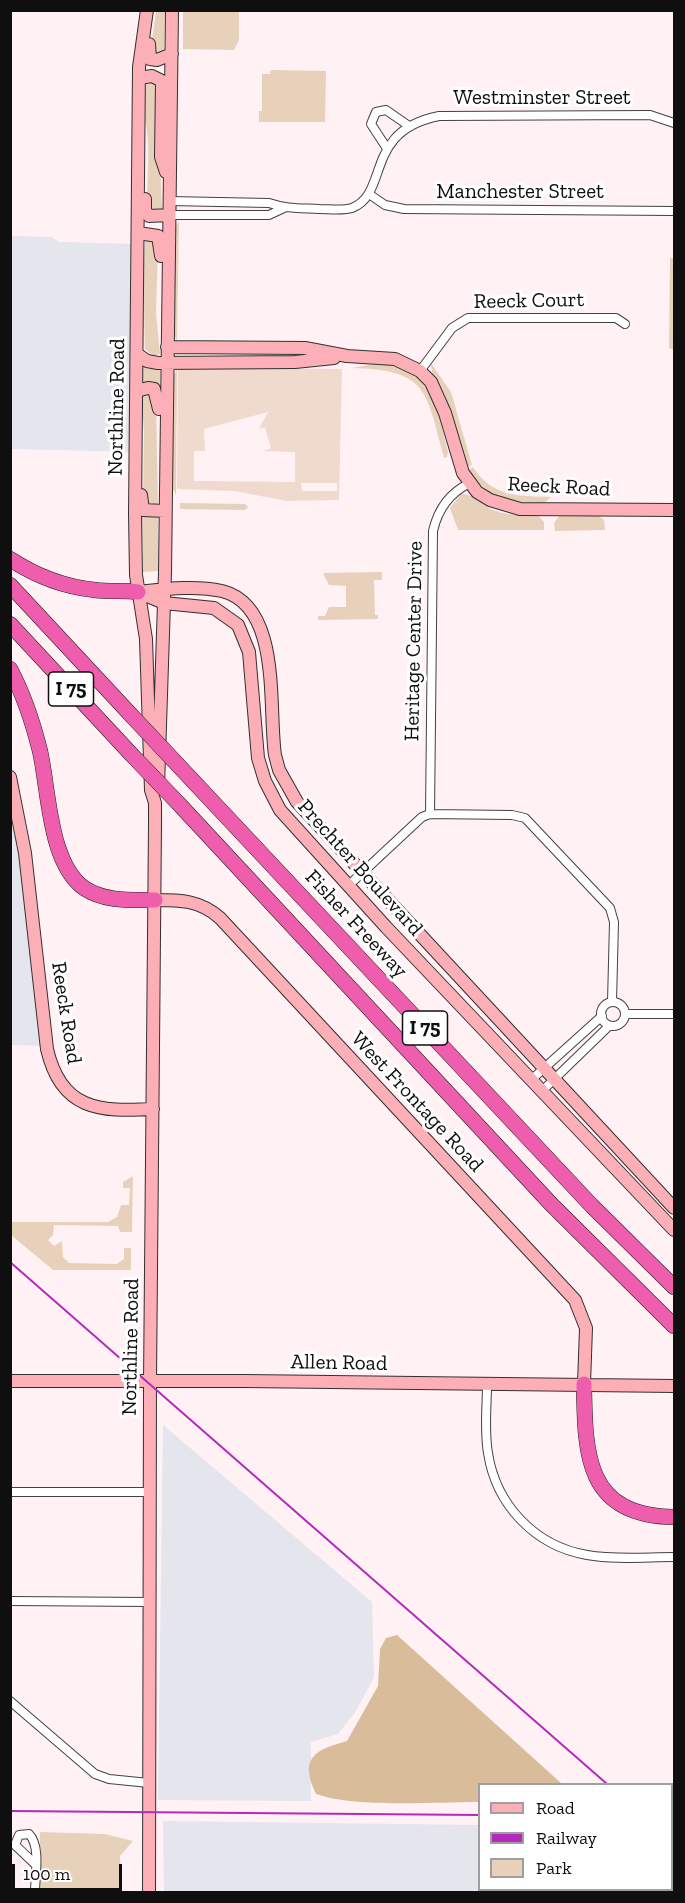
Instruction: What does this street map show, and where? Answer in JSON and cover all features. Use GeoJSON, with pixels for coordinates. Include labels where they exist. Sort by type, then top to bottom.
{"type":"FeatureCollection","features":[{"type":"Feature","properties":{"kind":"highway"},"geometry":{"type":"LineString","coordinates":[[10,560],[43,577],[71,586],[138,592]]}},
{"type":"Feature","properties":{"kind":"highway","name":"Fisher Freeway"},"geometry":{"type":"LineString","coordinates":[[10,585],[592,1206],[675,1287]]}},
{"type":"Feature","properties":{"kind":"highway","name":"I 75"},"geometry":{"type":"LineString","coordinates":[[10,624],[551,1204],[675,1326]]}},
{"type":"Feature","properties":{"kind":"highway"},"geometry":{"type":"LineString","coordinates":[[10,669],[34,730],[58,850],[68,871],[82,886],[101,896],[123,900],[155,900]]}},
{"type":"Feature","properties":{"kind":"highway"},"geometry":{"type":"LineString","coordinates":[[584,1384],[585,1445],[592,1470],[600,1483],[613,1498],[630,1510],[652,1516],[675,1517]]}},
{"type":"Feature","properties":{"kind":"main road","name":"Northline Road"},"geometry":{"type":"LineString","coordinates":[[147,10],[139,78],[136,420],[138,592],[146,639],[151,790],[155,803],[148,1893]]}},
{"type":"Feature","properties":{"kind":"main road"},"geometry":{"type":"LineString","coordinates":[[154,10],[148,57],[157,60],[172,54]]}},
{"type":"Feature","properties":{"kind":"main road","name":"Northline Road"},"geometry":{"type":"LineString","coordinates":[[155,803],[158,794],[164,603],[172,10]]}},
{"type":"Feature","properties":{"kind":"main road"},"geometry":{"type":"LineString","coordinates":[[139,78],[156,77],[163,85],[161,157],[170,187]]}},
{"type":"Feature","properties":{"kind":"main road"},"geometry":{"type":"LineString","coordinates":[[139,124],[145,140],[145,211],[153,217],[169,215]]}},
{"type":"Feature","properties":{"kind":"main road"},"geometry":{"type":"LineString","coordinates":[[138,233],[158,236],[161,244],[160,311],[167,342],[230,347],[305,348],[346,356],[395,359],[420,370]]}},
{"type":"Feature","properties":{"kind":"main road"},"geometry":{"type":"LineString","coordinates":[[230,347],[231,362]]}},
{"type":"Feature","properties":{"kind":"main road"},"geometry":{"type":"LineString","coordinates":[[137,354],[147,361],[167,362],[295,362],[346,356]]}},
{"type":"Feature","properties":{"kind":"main road","name":"Reeck Road"},"geometry":{"type":"LineString","coordinates":[[420,370],[431,382],[441,402],[457,460],[470,483],[490,500],[520,509],[675,510]]}},
{"type":"Feature","properties":{"kind":"main road"},"geometry":{"type":"LineString","coordinates":[[136,391],[152,388],[158,396],[158,464],[165,490]]}},
{"type":"Feature","properties":{"kind":"main road"},"geometry":{"type":"LineString","coordinates":[[136,420],[141,434],[143,510],[165,511]]}},
{"type":"Feature","properties":{"kind":"main road","name":"Prechter Boulevard"},"geometry":{"type":"LineString","coordinates":[[138,592],[180,588],[223,592],[252,610],[267,647],[275,755],[290,794],[361,873],[675,1208]]}},
{"type":"Feature","properties":{"kind":"main road","name":"Prechter Boulevard"},"geometry":{"type":"LineString","coordinates":[[138,592],[164,603],[214,608],[238,625],[249,652],[258,758],[265,781],[289,822],[594,1148],[675,1230]]}},
{"type":"Feature","properties":{"kind":"main road"},"geometry":{"type":"LineString","coordinates":[[252,684],[261,689],[269,683]]}},
{"type":"Feature","properties":{"kind":"main road","name":"Reeck Road"},"geometry":{"type":"LineString","coordinates":[[10,777],[25,853],[51,1066],[66,1090],[91,1106],[111,1111],[153,1109]]}},
{"type":"Feature","properties":{"kind":"main road"},"geometry":{"type":"LineString","coordinates":[[276,803],[280,794],[290,794]]}},
{"type":"Feature","properties":{"kind":"main road","name":"West Frontage Road"},"geometry":{"type":"LineString","coordinates":[[155,900],[189,901],[203,906],[220,918],[575,1300],[586,1328],[584,1384]]}},
{"type":"Feature","properties":{"kind":"main road"},"geometry":{"type":"LineString","coordinates":[[386,927],[387,919],[392,917],[420,944],[432,948]]}},
{"type":"Feature","properties":{"kind":"main road"},"geometry":{"type":"LineString","coordinates":[[447,991],[458,989],[461,978]]}},
{"type":"Feature","properties":{"kind":"main road"},"geometry":{"type":"LineString","coordinates":[[563,1114],[570,1106],[579,1105]]}},
{"type":"Feature","properties":{"kind":"main road"},"geometry":{"type":"LineString","coordinates":[[594,1148],[607,1143],[607,1136]]}},
{"type":"Feature","properties":{"kind":"main road"},"geometry":{"type":"LineString","coordinates":[[625,1180],[638,1169]]}},
{"type":"Feature","properties":{"kind":"main road","name":"Allen Road"},"geometry":{"type":"LineString","coordinates":[[10,1382],[672,1385]]}},
{"type":"Feature","properties":{"kind":"street"},"geometry":{"type":"LineString","coordinates":[[386,147],[371,124],[376,112],[386,110],[409,126]]}},
{"type":"Feature","properties":{"kind":"street","name":"Westminster Street"},"geometry":{"type":"LineString","coordinates":[[369,194],[386,147],[409,126],[439,116],[651,116],[675,123]]}},
{"type":"Feature","properties":{"kind":"street"},"geometry":{"type":"LineString","coordinates":[[169,201],[269,203],[284,208],[346,209],[359,204],[369,194]]}},
{"type":"Feature","properties":{"kind":"street","name":"Manchester Street"},"geometry":{"type":"LineString","coordinates":[[369,194],[385,205],[404,209],[675,211]]}},
{"type":"Feature","properties":{"kind":"street"},"geometry":{"type":"LineString","coordinates":[[223,215],[224,202]]}},
{"type":"Feature","properties":{"kind":"street"},"geometry":{"type":"LineString","coordinates":[[169,215],[269,215],[284,208]]}},
{"type":"Feature","properties":{"kind":"street","name":"Reeck Court"},"geometry":{"type":"LineString","coordinates":[[420,370],[452,328],[468,318],[616,318],[625,324]]}},
{"type":"Feature","properties":{"kind":"street","name":"Heritage Center Drive"},"geometry":{"type":"LineString","coordinates":[[430,814],[433,531],[437,516],[445,502],[470,483]]}},
{"type":"Feature","properties":{"kind":"street"},"geometry":{"type":"LineString","coordinates":[[349,885],[416,821],[430,814],[512,815],[525,818],[610,908],[614,922],[612,1002]]}},
{"type":"Feature","properties":{"kind":"street"},"geometry":{"type":"LineString","coordinates":[[531,1080],[602,1016],[604,1006],[612,1002],[622,1006],[625,1014],[620,1024],[609,1026],[542,1091]]}},
{"type":"Feature","properties":{"kind":"street"},"geometry":{"type":"LineString","coordinates":[[625,1014],[675,1014]]}},
{"type":"Feature","properties":{"kind":"street"},"geometry":{"type":"LineString","coordinates":[[602,1016],[609,1026]]}},
{"type":"Feature","properties":{"kind":"street"},"geometry":{"type":"LineString","coordinates":[[487,1384],[486,1440],[490,1465],[504,1499],[526,1526],[551,1543],[587,1555],[675,1557]]}},
{"type":"Feature","properties":{"kind":"street"},"geometry":{"type":"LineString","coordinates":[[10,1492],[150,1492]]}},
{"type":"Feature","properties":{"kind":"street"},"geometry":{"type":"LineString","coordinates":[[10,1601],[150,1602]]}},
{"type":"Feature","properties":{"kind":"street"},"geometry":{"type":"LineString","coordinates":[[10,1701],[95,1774],[109,1779],[149,1783]]}},
{"type":"Feature","properties":{"kind":"street"},"geometry":{"type":"LineString","coordinates":[[35,1864],[35,1893]]}},
{"type":"Feature","properties":{"kind":"shaded area"},"geometry":{"type":"Polygon","coordinates":[[[11,236],[51,237],[59,242],[138,244],[136,452],[11,449],[11,236]]]}},
{"type":"Feature","properties":{"kind":"shaded area"},"geometry":{"type":"Polygon","coordinates":[[[178,368],[342,369],[339,500],[287,501],[234,491],[177,489],[178,368]],[[268,412],[204,429],[205,451],[194,451],[194,481],[295,482],[295,452],[263,451],[271,449],[265,427],[259,429],[268,412]],[[301,483],[302,491],[337,491],[337,483],[301,483]]]}},
{"type":"Feature","properties":{"kind":"shaded area"},"geometry":{"type":"Polygon","coordinates":[[[10,777],[47,1046],[11,1045],[10,777]]]}},
{"type":"Feature","properties":{"kind":"shaded area"},"geometry":{"type":"Polygon","coordinates":[[[163,1425],[372,1602],[374,1677],[356,1711],[338,1734],[311,1742],[311,1801],[158,1800],[163,1425]]]}},
{"type":"Feature","properties":{"kind":"shaded area"},"geometry":{"type":"Polygon","coordinates":[[[397,1635],[561,1783],[478,1783],[478,1802],[374,1803],[316,1794],[309,1772],[313,1757],[326,1748],[347,1741],[378,1686],[380,1649],[386,1638],[397,1635]]]}},
{"type":"Feature","properties":{"kind":"shaded area"},"geometry":{"type":"Polygon","coordinates":[[[163,1821],[478,1825],[478,1891],[673,1891],[673,1868],[674,1869],[674,1892],[164,1892],[163,1821]]]}},
{"type":"Feature","properties":{"kind":"green space"},"geometry":{"type":"Polygon","coordinates":[[[156,11],[165,11],[164,51],[157,55],[151,49],[156,11]]]}},
{"type":"Feature","properties":{"kind":"green space"},"geometry":{"type":"Polygon","coordinates":[[[183,11],[239,11],[239,40],[234,50],[183,49],[183,11]]]}},
{"type":"Feature","properties":{"kind":"green space"},"geometry":{"type":"Polygon","coordinates":[[[271,70],[326,71],[325,122],[259,122],[259,111],[262,111],[262,74],[270,74],[271,70]]]}},
{"type":"Feature","properties":{"kind":"green space"},"geometry":{"type":"Polygon","coordinates":[[[153,83],[157,86],[162,209],[155,211],[148,206],[147,201],[148,140],[143,98],[145,84],[153,83]]]}},
{"type":"Feature","properties":{"kind":"green space"},"geometry":{"type":"Polygon","coordinates":[[[179,221],[177,342],[174,334],[175,227],[179,221]]]}},
{"type":"Feature","properties":{"kind":"green space"},"geometry":{"type":"Polygon","coordinates":[[[146,240],[152,240],[158,248],[156,312],[160,354],[153,356],[145,349],[146,240]]]}},
{"type":"Feature","properties":{"kind":"green space"},"geometry":{"type":"Polygon","coordinates":[[[670,258],[674,258],[674,350],[669,348],[670,258]]]}},
{"type":"Feature","properties":{"kind":"green space"},"geometry":{"type":"Polygon","coordinates":[[[380,363],[398,366],[411,373],[430,393],[440,420],[448,451],[447,457],[444,458],[432,413],[419,387],[409,379],[395,373],[352,368],[380,363]]]}},
{"type":"Feature","properties":{"kind":"green space"},"geometry":{"type":"Polygon","coordinates":[[[431,363],[451,392],[472,465],[468,467],[463,459],[445,395],[432,373],[431,363]]]}},
{"type":"Feature","properties":{"kind":"green space"},"geometry":{"type":"Polygon","coordinates":[[[142,364],[160,366],[160,386],[141,383],[142,364]]]}},
{"type":"Feature","properties":{"kind":"green space"},"geometry":{"type":"Polygon","coordinates":[[[177,369],[176,495],[172,487],[174,376],[177,369]]]}},
{"type":"Feature","properties":{"kind":"green space"},"geometry":{"type":"Polygon","coordinates":[[[144,394],[152,394],[156,401],[158,503],[153,507],[143,501],[144,431],[141,397],[144,394]]]}},
{"type":"Feature","properties":{"kind":"green space"},"geometry":{"type":"Polygon","coordinates":[[[473,467],[489,484],[507,493],[551,497],[544,503],[501,498],[492,494],[476,480],[468,470],[473,467]]]}},
{"type":"Feature","properties":{"kind":"green space"},"geometry":{"type":"Polygon","coordinates":[[[461,494],[469,495],[502,513],[538,515],[544,522],[544,530],[458,530],[450,508],[461,494]]]}},
{"type":"Feature","properties":{"kind":"green space"},"geometry":{"type":"Polygon","coordinates":[[[180,503],[245,504],[248,507],[245,510],[180,509],[180,503]]]}},
{"type":"Feature","properties":{"kind":"green space"},"geometry":{"type":"Polygon","coordinates":[[[142,515],[158,517],[158,571],[143,572],[142,515]]]}},
{"type":"Feature","properties":{"kind":"green space"},"geometry":{"type":"Polygon","coordinates":[[[560,515],[599,516],[604,520],[605,530],[555,531],[554,523],[560,515]]]}},
{"type":"Feature","properties":{"kind":"green space"},"geometry":{"type":"Polygon","coordinates":[[[382,572],[382,580],[374,580],[375,615],[378,615],[378,619],[318,620],[318,616],[325,616],[329,607],[346,607],[346,586],[329,585],[323,573],[382,572]]]}},
{"type":"Feature","properties":{"kind":"green space"},"geometry":{"type":"Polygon","coordinates":[[[133,1176],[132,1232],[120,1232],[118,1226],[54,1225],[53,1235],[48,1240],[54,1246],[62,1241],[63,1257],[69,1263],[117,1264],[124,1259],[124,1248],[131,1248],[131,1270],[53,1270],[11,1235],[11,1222],[108,1222],[117,1217],[121,1205],[129,1205],[130,1188],[123,1188],[123,1182],[133,1176]]]}},
{"type":"Feature","properties":{"kind":"green space"},"geometry":{"type":"Polygon","coordinates":[[[40,1832],[105,1834],[133,1841],[120,1856],[122,1892],[39,1892],[40,1832]]]}},
{"type":"Feature","properties":{"kind":"railway"},"geometry":{"type":"LineString","coordinates":[[10,1262],[606,1783]]}},
{"type":"Feature","properties":{"kind":"railway"},"geometry":{"type":"LineString","coordinates":[[10,1811],[478,1815]]}}]}
